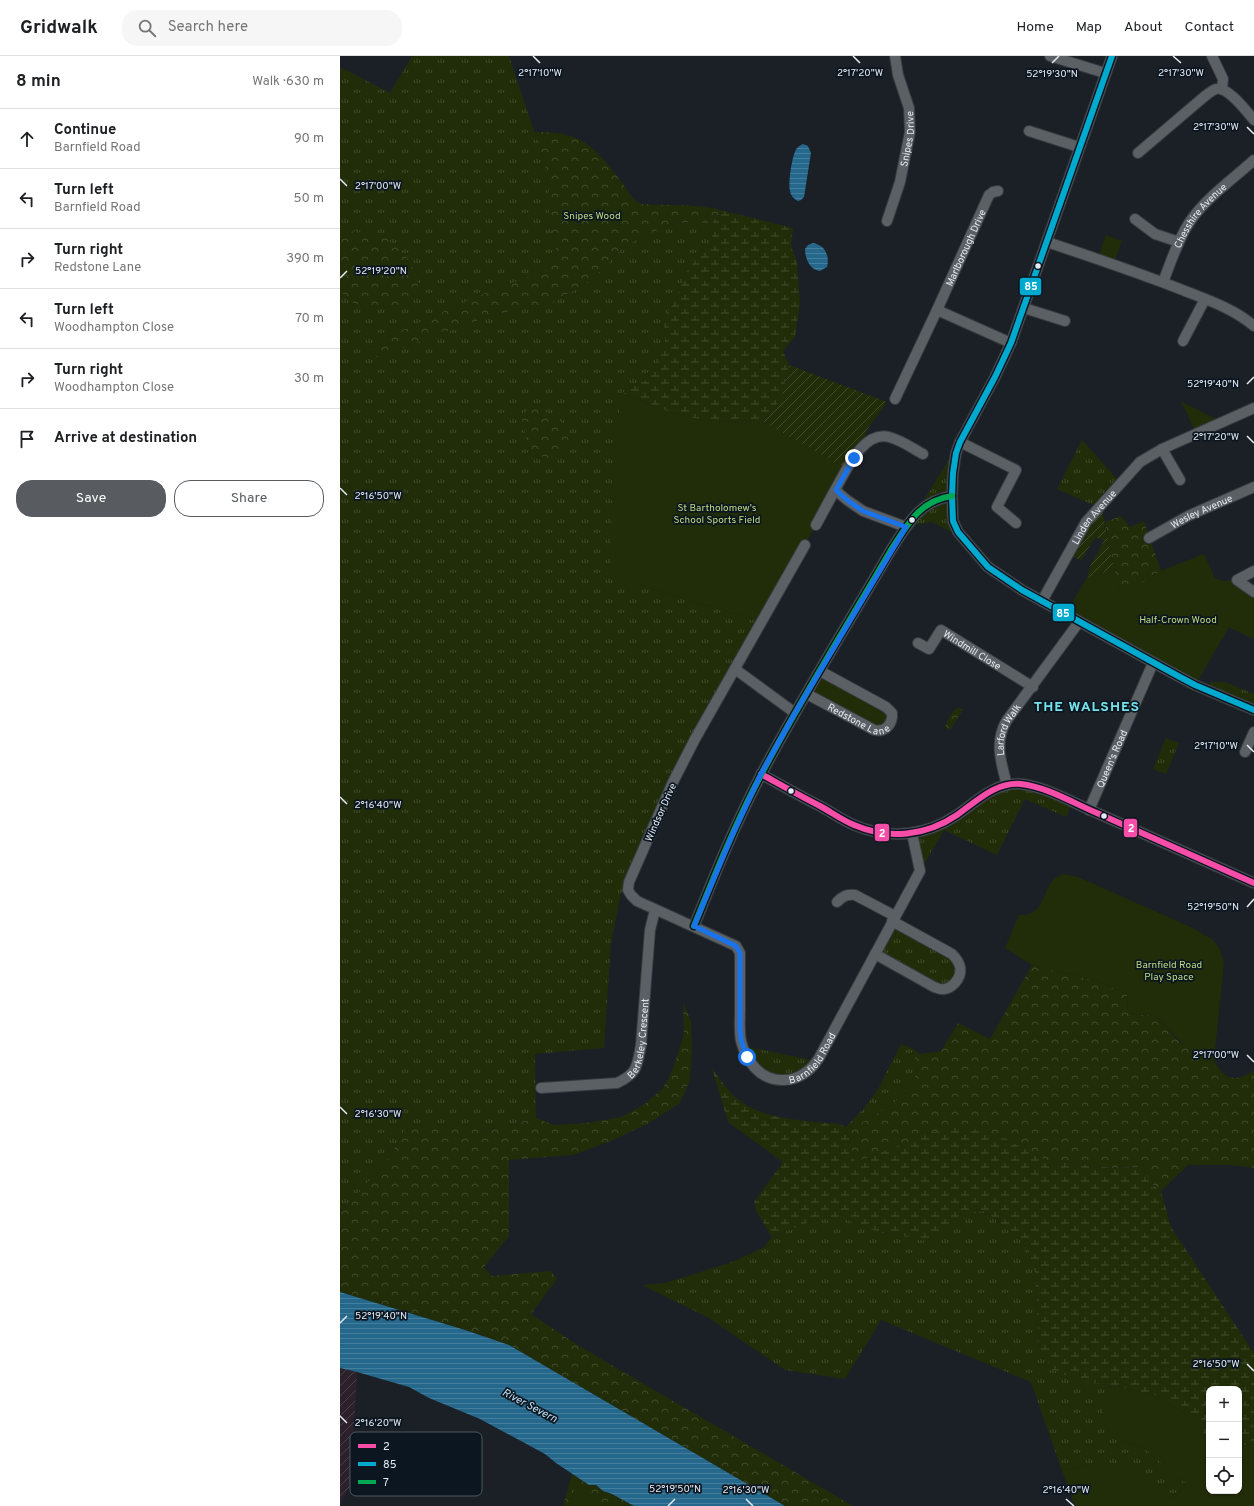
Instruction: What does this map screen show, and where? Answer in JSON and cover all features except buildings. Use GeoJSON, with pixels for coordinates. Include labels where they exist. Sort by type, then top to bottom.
{"type":"FeatureCollection","features":[{"type":"Feature","properties":{"kind":"street","name":"Snipes Drive"},"geometry":{"type":"LineString","coordinates":[[887,222],[900,182],[910,132],[909,108],[898,75],[894,56]]}},
{"type":"Feature","properties":{"kind":"street"},"geometry":{"type":"LineString","coordinates":[[1050,56],[1105,73]]}},
{"type":"Feature","properties":{"kind":"street"},"geometry":{"type":"LineString","coordinates":[[1112,56],[1011,343],[996,377],[960,442],[956,453],[952,496],[954,521],[956,528],[969,546],[988,567],[997,573],[1042,601],[1153,663],[1195,685],[1254,710]]}},
{"type":"Feature","properties":{"kind":"street"},"geometry":{"type":"LineString","coordinates":[[1212,56],[1223,79],[1222,89]]}},
{"type":"Feature","properties":{"kind":"street"},"geometry":{"type":"LineString","coordinates":[[1141,146],[1205,96],[1217,89],[1222,89],[1233,97],[1254,120]]}},
{"type":"Feature","properties":{"kind":"street"},"geometry":{"type":"LineString","coordinates":[[1029,131],[1079,147]]}},
{"type":"Feature","properties":{"kind":"street","name":"Chesshire Avenue"},"geometry":{"type":"LineString","coordinates":[[1163,282],[1179,242],[1191,220],[1254,160]]}},
{"type":"Feature","properties":{"kind":"street","name":"Marlborough Drive"},"geometry":{"type":"LineString","coordinates":[[895,399],[938,310],[989,195],[993,192],[998,192]]}},
{"type":"Feature","properties":{"kind":"street"},"geometry":{"type":"LineString","coordinates":[[1135,219],[1155,234],[1179,242]]}},
{"type":"Feature","properties":{"kind":"street"},"geometry":{"type":"LineString","coordinates":[[1047,242],[1163,282],[1205,299],[1230,310],[1254,326]]}},
{"type":"Feature","properties":{"kind":"street"},"geometry":{"type":"LineString","coordinates":[[1183,340],[1205,299]]}},
{"type":"Feature","properties":{"kind":"street"},"geometry":{"type":"LineString","coordinates":[[1024,308],[1064,321]]}},
{"type":"Feature","properties":{"kind":"street"},"geometry":{"type":"LineString","coordinates":[[938,310],[1011,343]]}},
{"type":"Feature","properties":{"kind":"street","name":"Linden Avenue"},"geometry":{"type":"LineString","coordinates":[[1042,601],[1090,517],[1140,462],[1162,448],[1254,408]]}},
{"type":"Feature","properties":{"kind":"street"},"geometry":{"type":"LineString","coordinates":[[816,524],[854,458],[871,439],[881,436],[890,438],[923,454]]}},
{"type":"Feature","properties":{"kind":"street"},"geometry":{"type":"LineString","coordinates":[[960,442],[1016,470],[997,507],[1016,523]]}},
{"type":"Feature","properties":{"kind":"street"},"geometry":{"type":"LineString","coordinates":[[1162,448],[1180,480]]}},
{"type":"Feature","properties":{"kind":"street","name":"Wesley Avenue"},"geometry":{"type":"LineString","coordinates":[[1149,538],[1188,516],[1254,487]]}},
{"type":"Feature","properties":{"kind":"street"},"geometry":{"type":"LineString","coordinates":[[836,490],[863,511],[906,527]]}},
{"type":"Feature","properties":{"kind":"street"},"geometry":{"type":"LineString","coordinates":[[694,926],[728,845],[761,774],[795,713],[906,527],[915,514],[924,506],[939,499],[952,496]]}},
{"type":"Feature","properties":{"kind":"street","name":"Windsor Drive"},"geometry":{"type":"LineString","coordinates":[[694,926],[637,901],[630,895],[628,890],[629,882],[673,782],[805,544]]}},
{"type":"Feature","properties":{"kind":"street"},"geometry":{"type":"LineString","coordinates":[[1254,571],[1237,580],[1254,592]]}},
{"type":"Feature","properties":{"kind":"street","name":"Larford Walk"},"geometry":{"type":"LineString","coordinates":[[1007,786],[1000,755],[1000,734],[1007,720],[1033,687],[1079,622]]}},
{"type":"Feature","properties":{"kind":"street","name":"Windmill Close"},"geometry":{"type":"LineString","coordinates":[[918,642],[929,649],[941,630],[1033,687]]}},
{"type":"Feature","properties":{"kind":"street","name":"Queen's Road"},"geometry":{"type":"LineString","coordinates":[[1089,810],[1153,663]]}},
{"type":"Feature","properties":{"kind":"street"},"geometry":{"type":"LineString","coordinates":[[735,669],[795,713]]}},
{"type":"Feature","properties":{"kind":"street","name":"Redstone Lane"},"geometry":{"type":"LineString","coordinates":[[807,694],[874,730],[882,730],[891,722],[892,712],[886,707],[820,672]]}},
{"type":"Feature","properties":{"kind":"street"},"geometry":{"type":"LineString","coordinates":[[1245,752],[1254,732]]}},
{"type":"Feature","properties":{"kind":"street"},"geometry":{"type":"LineString","coordinates":[[761,774],[854,825],[884,834],[898,835],[912,833],[939,825],[958,814],[982,796],[998,788],[1019,784],[1030,786],[1089,810],[1254,883]]}},
{"type":"Feature","properties":{"kind":"street","name":"Barnfield Road"},"geometry":{"type":"LineString","coordinates":[[694,926],[736,946],[738,949],[740,959],[740,1029],[743,1046],[753,1067],[761,1074],[781,1080],[801,1076],[810,1070],[817,1062],[920,871],[912,833]]}},
{"type":"Feature","properties":{"kind":"street"},"geometry":{"type":"LineString","coordinates":[[837,902],[848,894],[855,895],[952,954],[958,960],[961,969],[959,978],[952,985],[944,989],[934,987],[875,954]]}},
{"type":"Feature","properties":{"kind":"street","name":"Berkeley Crescent"},"geometry":{"type":"LineString","coordinates":[[541,1088],[617,1082],[628,1077],[635,1071],[641,1045],[650,930],[655,910]]}},
{"type":"Feature","properties":{"kind":"shaded area"},"geometry":{"type":"Polygon","coordinates":[[[340,1368],[357,1372],[354,1432],[350,1432],[350,1486],[340,1504],[340,1368]]]}},
{"type":"Feature","properties":{"kind":"green space"},"geometry":{"type":"Polygon","coordinates":[[[412,56],[509,56],[545,164],[549,187],[549,223],[556,244],[555,258],[546,271],[441,313],[398,332],[367,350],[376,357],[492,315],[551,304],[586,283],[604,268],[622,248],[638,239],[673,223],[713,221],[711,240],[687,271],[673,304],[664,317],[665,342],[649,380],[632,386],[610,572],[619,579],[755,620],[760,623],[695,739],[629,882],[621,893],[611,943],[604,1048],[535,1054],[536,1118],[490,1130],[457,1122],[441,1125],[408,1125],[388,1159],[349,1204],[340,1212],[340,67],[390,93],[412,56]]]}},
{"type":"Feature","properties":{"kind":"green space","name":"Snipes Wood"},"geometry":{"type":"Polygon","coordinates":[[[534,132],[565,134],[586,144],[604,160],[633,198],[641,204],[693,206],[714,208],[724,211],[713,221],[673,223],[638,239],[622,248],[604,268],[586,283],[551,304],[492,315],[377,357],[367,350],[398,332],[492,290],[546,271],[555,258],[556,244],[549,223],[549,187],[545,164],[534,132]]]}},
{"type":"Feature","properties":{"kind":"green space"},"geometry":{"type":"Polygon","coordinates":[[[724,211],[793,228],[791,246],[797,261],[800,303],[795,337],[783,351],[789,365],[781,399],[763,422],[706,421],[669,412],[622,393],[632,386],[649,379],[659,359],[665,342],[664,317],[673,304],[687,271],[711,240],[713,221],[724,211]]]}},
{"type":"Feature","properties":{"kind":"green space"},"geometry":{"type":"Polygon","coordinates":[[[342,231],[367,232],[387,239],[398,248],[408,259],[417,276],[418,285],[416,293],[410,302],[403,308],[385,310],[356,304],[346,299],[340,289],[340,233],[342,231]]]}},
{"type":"Feature","properties":{"kind":"green space"},"geometry":{"type":"Polygon","coordinates":[[[1106,235],[1122,241],[1115,260],[1099,254],[1106,235]]]}},
{"type":"Feature","properties":{"kind":"green space"},"geometry":{"type":"Polygon","coordinates":[[[789,365],[887,402],[866,431],[866,438],[859,443],[842,466],[763,422],[781,399],[789,365]]]}},
{"type":"Feature","properties":{"kind":"green space","name":"St Bartholomew's School Sports Field"},"geometry":{"type":"Polygon","coordinates":[[[622,393],[669,412],[706,421],[763,422],[848,469],[760,623],[755,620],[619,579],[610,572],[613,459],[622,393]]]}},
{"type":"Feature","properties":{"kind":"green space"},"geometry":{"type":"Polygon","coordinates":[[[1180,401],[1222,422],[1196,434],[1180,401]]]}},
{"type":"Feature","properties":{"kind":"green space"},"geometry":{"type":"Polygon","coordinates":[[[534,405],[558,419],[563,424],[572,440],[572,446],[569,451],[562,456],[555,459],[548,459],[535,453],[530,448],[521,416],[534,405]]]}},
{"type":"Feature","properties":{"kind":"green space"},"geometry":{"type":"Polygon","coordinates":[[[1082,440],[1117,479],[1093,505],[1057,489],[1082,440]]]}},
{"type":"Feature","properties":{"kind":"green space"},"geometry":{"type":"Polygon","coordinates":[[[960,442],[953,473],[958,532],[953,533],[932,522],[906,527],[915,514],[960,442]]]}},
{"type":"Feature","properties":{"kind":"green space"},"geometry":{"type":"Polygon","coordinates":[[[1102,510],[1114,569],[1087,578],[1090,566],[1104,541],[1095,537],[1081,561],[1073,556],[1087,530],[1102,510]]]}},
{"type":"Feature","properties":{"kind":"green space","name":"Half-Crown Wood"},"geometry":{"type":"Polygon","coordinates":[[[1121,516],[1130,527],[1144,521],[1161,571],[1204,554],[1214,577],[1254,639],[1229,627],[1195,685],[1131,636],[1114,569],[1105,522],[1121,516]]]}},
{"type":"Feature","properties":{"kind":"green space","name":"Half-Crown Wood"},"geometry":{"type":"Polygon","coordinates":[[[1204,554],[1214,577],[1222,581],[1237,580],[1254,592],[1254,639],[1229,627],[1195,685],[1065,614],[1087,578],[1114,569],[1121,595],[1161,571],[1204,554]]]}},
{"type":"Feature","properties":{"kind":"green space"},"geometry":{"type":"Polygon","coordinates":[[[823,679],[887,712],[888,722],[877,727],[816,693],[816,685],[823,679]]]}},
{"type":"Feature","properties":{"kind":"green space"},"geometry":{"type":"Polygon","coordinates":[[[1212,682],[1225,682],[1254,694],[1254,710],[1204,689],[1212,682]]]}},
{"type":"Feature","properties":{"kind":"green space"},"geometry":{"type":"Polygon","coordinates":[[[958,707],[963,710],[950,730],[945,727],[947,721],[953,711],[958,707]]]}},
{"type":"Feature","properties":{"kind":"green space"},"geometry":{"type":"Polygon","coordinates":[[[1166,738],[1179,743],[1166,774],[1153,769],[1166,738]]]}},
{"type":"Feature","properties":{"kind":"green space"},"geometry":{"type":"Polygon","coordinates":[[[1013,785],[1073,802],[1066,817],[1025,799],[997,855],[944,830],[920,871],[912,833],[1013,785]]]}},
{"type":"Feature","properties":{"kind":"green space","name":"Barnfield Road Play Space"},"geometry":{"type":"Polygon","coordinates":[[[1062,874],[1078,877],[1193,928],[1212,939],[1220,949],[1224,964],[1214,1057],[1216,1063],[1186,1047],[1156,1016],[1128,1013],[1127,994],[1097,981],[1032,965],[1005,948],[1019,915],[1027,914],[1038,909],[1052,881],[1062,874]]]}},
{"type":"Feature","properties":{"kind":"green space"},"geometry":{"type":"Polygon","coordinates":[[[892,921],[952,954],[961,969],[944,989],[875,954],[892,921]]]}},
{"type":"Feature","properties":{"kind":"green space"},"geometry":{"type":"Polygon","coordinates":[[[1032,965],[1097,981],[1127,994],[1128,1013],[1156,1016],[1182,1044],[1206,1057],[1216,1064],[1223,1073],[1228,1076],[1235,1078],[1245,1076],[1254,1070],[1254,1168],[1231,1165],[1188,1165],[1161,1191],[1154,1186],[1141,1167],[1114,1168],[1045,1160],[1016,1145],[855,1162],[846,1127],[856,1126],[887,1108],[901,1097],[912,1084],[918,1069],[912,1048],[919,1054],[941,1051],[958,1023],[990,1039],[1032,965]]]}},
{"type":"Feature","properties":{"kind":"green space"},"geometry":{"type":"Polygon","coordinates":[[[683,1002],[691,1021],[692,1053],[690,1080],[680,1103],[649,1123],[611,1141],[573,1155],[509,1160],[509,1236],[484,1267],[491,1276],[551,1271],[557,1279],[531,1314],[579,1346],[853,1506],[785,1506],[509,1345],[340,1292],[340,1212],[349,1204],[388,1159],[408,1125],[441,1125],[457,1122],[490,1130],[536,1118],[554,1125],[586,1123],[621,1117],[645,1104],[663,1088],[672,1071],[684,1034],[683,1002]]]}},
{"type":"Feature","properties":{"kind":"green space"},"geometry":{"type":"Polygon","coordinates":[[[901,1044],[912,1048],[918,1069],[912,1084],[901,1097],[887,1108],[856,1126],[846,1127],[865,1107],[878,1089],[901,1044]]]}},
{"type":"Feature","properties":{"kind":"green space"},"geometry":{"type":"Polygon","coordinates":[[[743,1046],[817,1061],[801,1076],[771,1078],[743,1046]]]}},
{"type":"Feature","properties":{"kind":"green space"},"geometry":{"type":"Polygon","coordinates":[[[712,1068],[733,1095],[744,1104],[756,1110],[783,1118],[839,1124],[846,1127],[855,1162],[934,1132],[958,1127],[995,1133],[1045,1160],[1114,1168],[1141,1167],[1154,1186],[1161,1191],[1171,1227],[1254,1353],[1254,1444],[1242,1446],[1242,1386],[1206,1386],[1206,1436],[1195,1420],[1157,1396],[1117,1386],[1084,1382],[1055,1371],[1039,1352],[1035,1272],[1023,1242],[985,1211],[958,1217],[927,1241],[868,1229],[846,1219],[816,1219],[772,1237],[756,1211],[754,1202],[783,1162],[728,1122],[712,1068]]]}},
{"type":"Feature","properties":{"kind":"green space"},"geometry":{"type":"Polygon","coordinates":[[[985,1211],[1023,1242],[1035,1272],[1039,1353],[1084,1382],[1117,1386],[1103,1408],[1120,1439],[1145,1449],[1163,1464],[1174,1477],[1186,1482],[1178,1495],[1167,1499],[1157,1486],[1089,1464],[1062,1471],[1031,1382],[881,1320],[845,1379],[785,1370],[707,1317],[642,1285],[665,1283],[732,1262],[763,1248],[772,1237],[816,1219],[846,1219],[868,1229],[927,1241],[958,1217],[985,1211]]]}},
{"type":"Feature","properties":{"kind":"green space"},"geometry":{"type":"Polygon","coordinates":[[[1117,1386],[1157,1396],[1195,1420],[1206,1436],[1206,1494],[1242,1494],[1242,1446],[1254,1444],[1254,1506],[1075,1506],[1062,1471],[1089,1464],[1113,1463],[1157,1486],[1167,1499],[1178,1495],[1186,1482],[1174,1477],[1163,1464],[1145,1449],[1120,1439],[1103,1426],[1103,1408],[1117,1386]]]}},
{"type":"Feature","properties":{"kind":"green space"},"geometry":{"type":"Polygon","coordinates":[[[573,1474],[589,1485],[596,1485],[603,1491],[612,1494],[634,1506],[563,1506],[573,1474]]]}},
{"type":"Feature","properties":{"kind":"green space"},"geometry":{"type":"Polygon","coordinates":[[[575,1487],[609,1506],[569,1506],[575,1487]]]}},
{"type":"Feature","properties":{"kind":"water"},"geometry":{"type":"Polygon","coordinates":[[[803,144],[808,146],[811,153],[804,197],[798,201],[790,193],[790,175],[795,151],[803,144]]]}},
{"type":"Feature","properties":{"kind":"water"},"geometry":{"type":"Polygon","coordinates":[[[813,243],[821,246],[826,252],[828,259],[827,267],[820,271],[813,269],[806,257],[805,249],[808,245],[813,243]]]}},
{"type":"Feature","properties":{"kind":"water","name":"River Severn"},"geometry":{"type":"Polygon","coordinates":[[[340,1292],[509,1345],[785,1506],[634,1506],[612,1494],[603,1491],[596,1485],[589,1485],[545,1454],[480,1419],[429,1398],[409,1387],[340,1368],[340,1292]]]}},
{"type":"Feature","properties":{"kind":"transit line","name":"85"},"geometry":{"type":"LineString","coordinates":[[1112,56],[1011,343],[995,377],[960,442],[956,453],[953,473],[953,521],[958,532],[988,567],[1022,590],[1195,685],[1254,710]]}},
{"type":"Feature","properties":{"kind":"transit line","name":"7"},"geometry":{"type":"LineString","coordinates":[[694,926],[752,792],[809,689],[891,550],[909,523],[923,508],[931,503],[952,496]]}},
{"type":"Feature","properties":{"kind":"transit line","name":"2"},"geometry":{"type":"LineString","coordinates":[[761,774],[850,823],[867,830],[894,834],[907,834],[933,828],[957,815],[995,789],[1003,786],[1012,784],[1031,786],[1060,796],[1254,883]]}},
{"type":"Feature","properties":{"kind":"district","name":"THE WALSHES"},"geometry":{"type":"Point","coordinates":[1087,706]}},
{"type":"Feature","properties":{"kind":"route"},"geometry":{"type":"LineString","coordinates":[[747,1057],[741,1040],[740,1029],[740,953],[736,946],[694,926],[744,808],[761,774],[795,713],[906,527],[863,511],[836,490],[854,458]]}}]}
